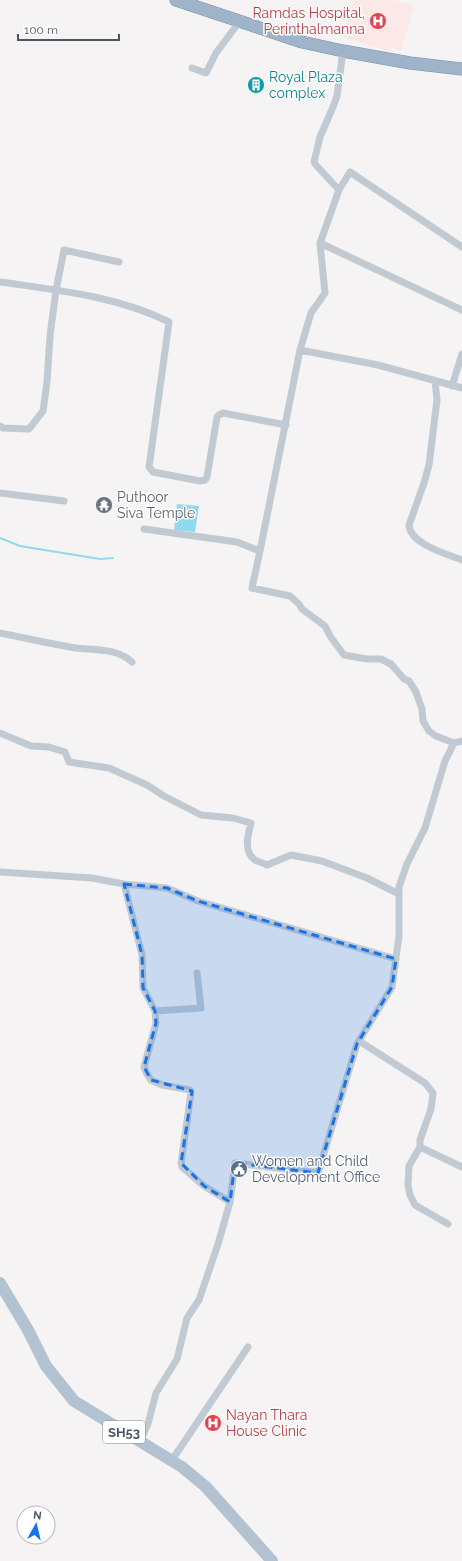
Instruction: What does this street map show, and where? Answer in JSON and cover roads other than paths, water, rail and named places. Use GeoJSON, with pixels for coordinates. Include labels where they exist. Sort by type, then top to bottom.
{"type":"FeatureCollection","features":[{"type":"Feature","properties":{"kind":"highway"},"geometry":{"type":"LineString","coordinates":[[176,0],[302,42],[410,63],[462,69]]}},
{"type":"Feature","properties":{"kind":"main road","name":"SH53"},"geometry":{"type":"LineString","coordinates":[[0,1283],[28,1330],[46,1366],[74,1401],[182,1467],[206,1487],[272,1561]]}},
{"type":"Feature","properties":{"kind":"street"},"geometry":{"type":"LineString","coordinates":[[192,68],[206,73],[216,53],[240,21]]}},
{"type":"Feature","properties":{"kind":"street"},"geometry":{"type":"LineString","coordinates":[[339,190],[314,162],[320,137],[334,107],[337,96],[342,51]]}},
{"type":"Feature","properties":{"kind":"street"},"geometry":{"type":"LineString","coordinates":[[454,744],[436,736],[429,731],[424,721],[422,709],[416,692],[409,681],[404,678],[391,664],[381,659],[344,655],[330,636],[325,626],[302,609],[290,596],[252,588],[300,350],[311,313],[325,293],[320,243],[339,190],[350,172],[462,247]]}},
{"type":"Feature","properties":{"kind":"street"},"geometry":{"type":"LineString","coordinates":[[320,243],[462,310]]}},
{"type":"Feature","properties":{"kind":"street"},"geometry":{"type":"LineString","coordinates":[[0,426],[3,428],[29,429],[43,411],[56,290],[64,250],[119,262]]}},
{"type":"Feature","properties":{"kind":"street"},"geometry":{"type":"LineString","coordinates":[[0,282],[56,290],[116,302],[154,314],[169,322],[150,460],[150,467],[153,472],[200,481],[205,480],[207,477],[217,417],[219,414],[223,413],[286,425]]}},
{"type":"Feature","properties":{"kind":"street"},"geometry":{"type":"LineString","coordinates":[[300,350],[378,365],[462,388]]}},
{"type":"Feature","properties":{"kind":"street"},"geometry":{"type":"LineString","coordinates":[[452,386],[462,354]]}},
{"type":"Feature","properties":{"kind":"street"},"geometry":{"type":"LineString","coordinates":[[435,381],[436,400],[429,465],[409,525],[409,530],[411,534],[420,542],[462,560]]}},
{"type":"Feature","properties":{"kind":"street"},"geometry":{"type":"LineString","coordinates":[[0,493],[64,501]]}},
{"type":"Feature","properties":{"kind":"street"},"geometry":{"type":"LineString","coordinates":[[144,529],[237,542],[257,550],[260,546]]}},
{"type":"Feature","properties":{"kind":"street"},"geometry":{"type":"LineString","coordinates":[[0,633],[77,648],[103,650],[127,658],[132,662]]}},
{"type":"Feature","properties":{"kind":"street"},"geometry":{"type":"LineString","coordinates":[[0,733],[31,746],[49,747],[65,752],[69,762],[109,768],[147,785],[164,796],[201,815],[232,818],[251,823],[247,838],[248,849],[254,860],[267,865],[291,855],[322,861],[367,878],[399,894]]}},
{"type":"Feature","properties":{"kind":"street"},"geometry":{"type":"LineString","coordinates":[[140,1441],[148,1424],[156,1393],[177,1359],[187,1318],[198,1300],[218,1244],[230,1202],[235,1163],[318,1173],[357,1044],[392,987],[399,936],[399,887],[405,870],[425,828],[445,761],[454,744],[462,741]]}},
{"type":"Feature","properties":{"kind":"street"},"geometry":{"type":"LineString","coordinates":[[0,872],[92,878],[124,884],[167,888],[198,901],[396,959]]}},
{"type":"Feature","properties":{"kind":"street"},"geometry":{"type":"LineString","coordinates":[[124,884],[142,955],[143,988],[155,1011],[156,1023],[144,1067],[152,1080],[162,1085],[190,1090],[192,1093],[181,1163],[182,1167],[204,1186],[230,1202]]}},
{"type":"Feature","properties":{"kind":"street"},"geometry":{"type":"LineString","coordinates":[[155,1011],[201,1008],[197,973]]}},
{"type":"Feature","properties":{"kind":"street"},"geometry":{"type":"LineString","coordinates":[[359,1041],[425,1083],[433,1094],[431,1109],[420,1140],[420,1148],[409,1166],[408,1185],[410,1195],[415,1205],[448,1224]]}},
{"type":"Feature","properties":{"kind":"street"},"geometry":{"type":"LineString","coordinates":[[420,1148],[462,1167]]}},
{"type":"Feature","properties":{"kind":"street"},"geometry":{"type":"LineString","coordinates":[[172,1460],[248,1347]]}},
{"type":"Feature","properties":{"kind":"water"},"geometry":{"type":"Polygon","coordinates":[[[177,504],[199,506],[195,532],[174,530],[177,504]]]}},
{"type":"Feature","properties":{"kind":"waterway"},"geometry":{"type":"LineString","coordinates":[[0,538],[20,546],[100,559],[113,558]]}},
{"type":"Feature","properties":{"kind":"place","name":"Ramdas Hospital, Perinthalmanna"},"geometry":{"type":"Point","coordinates":[378,21]}},
{"type":"Feature","properties":{"kind":"place","name":"Royal Plaza complex"},"geometry":{"type":"Point","coordinates":[256,85]}},
{"type":"Feature","properties":{"kind":"place","name":"Puthoor Siva Temple"},"geometry":{"type":"Point","coordinates":[104,505]}},
{"type":"Feature","properties":{"kind":"place","name":"Women and Child Development Office"},"geometry":{"type":"Point","coordinates":[239,1169]}},
{"type":"Feature","properties":{"kind":"place","name":"Nayan Thara House Clinic"},"geometry":{"type":"Point","coordinates":[213,1423]}}]}
